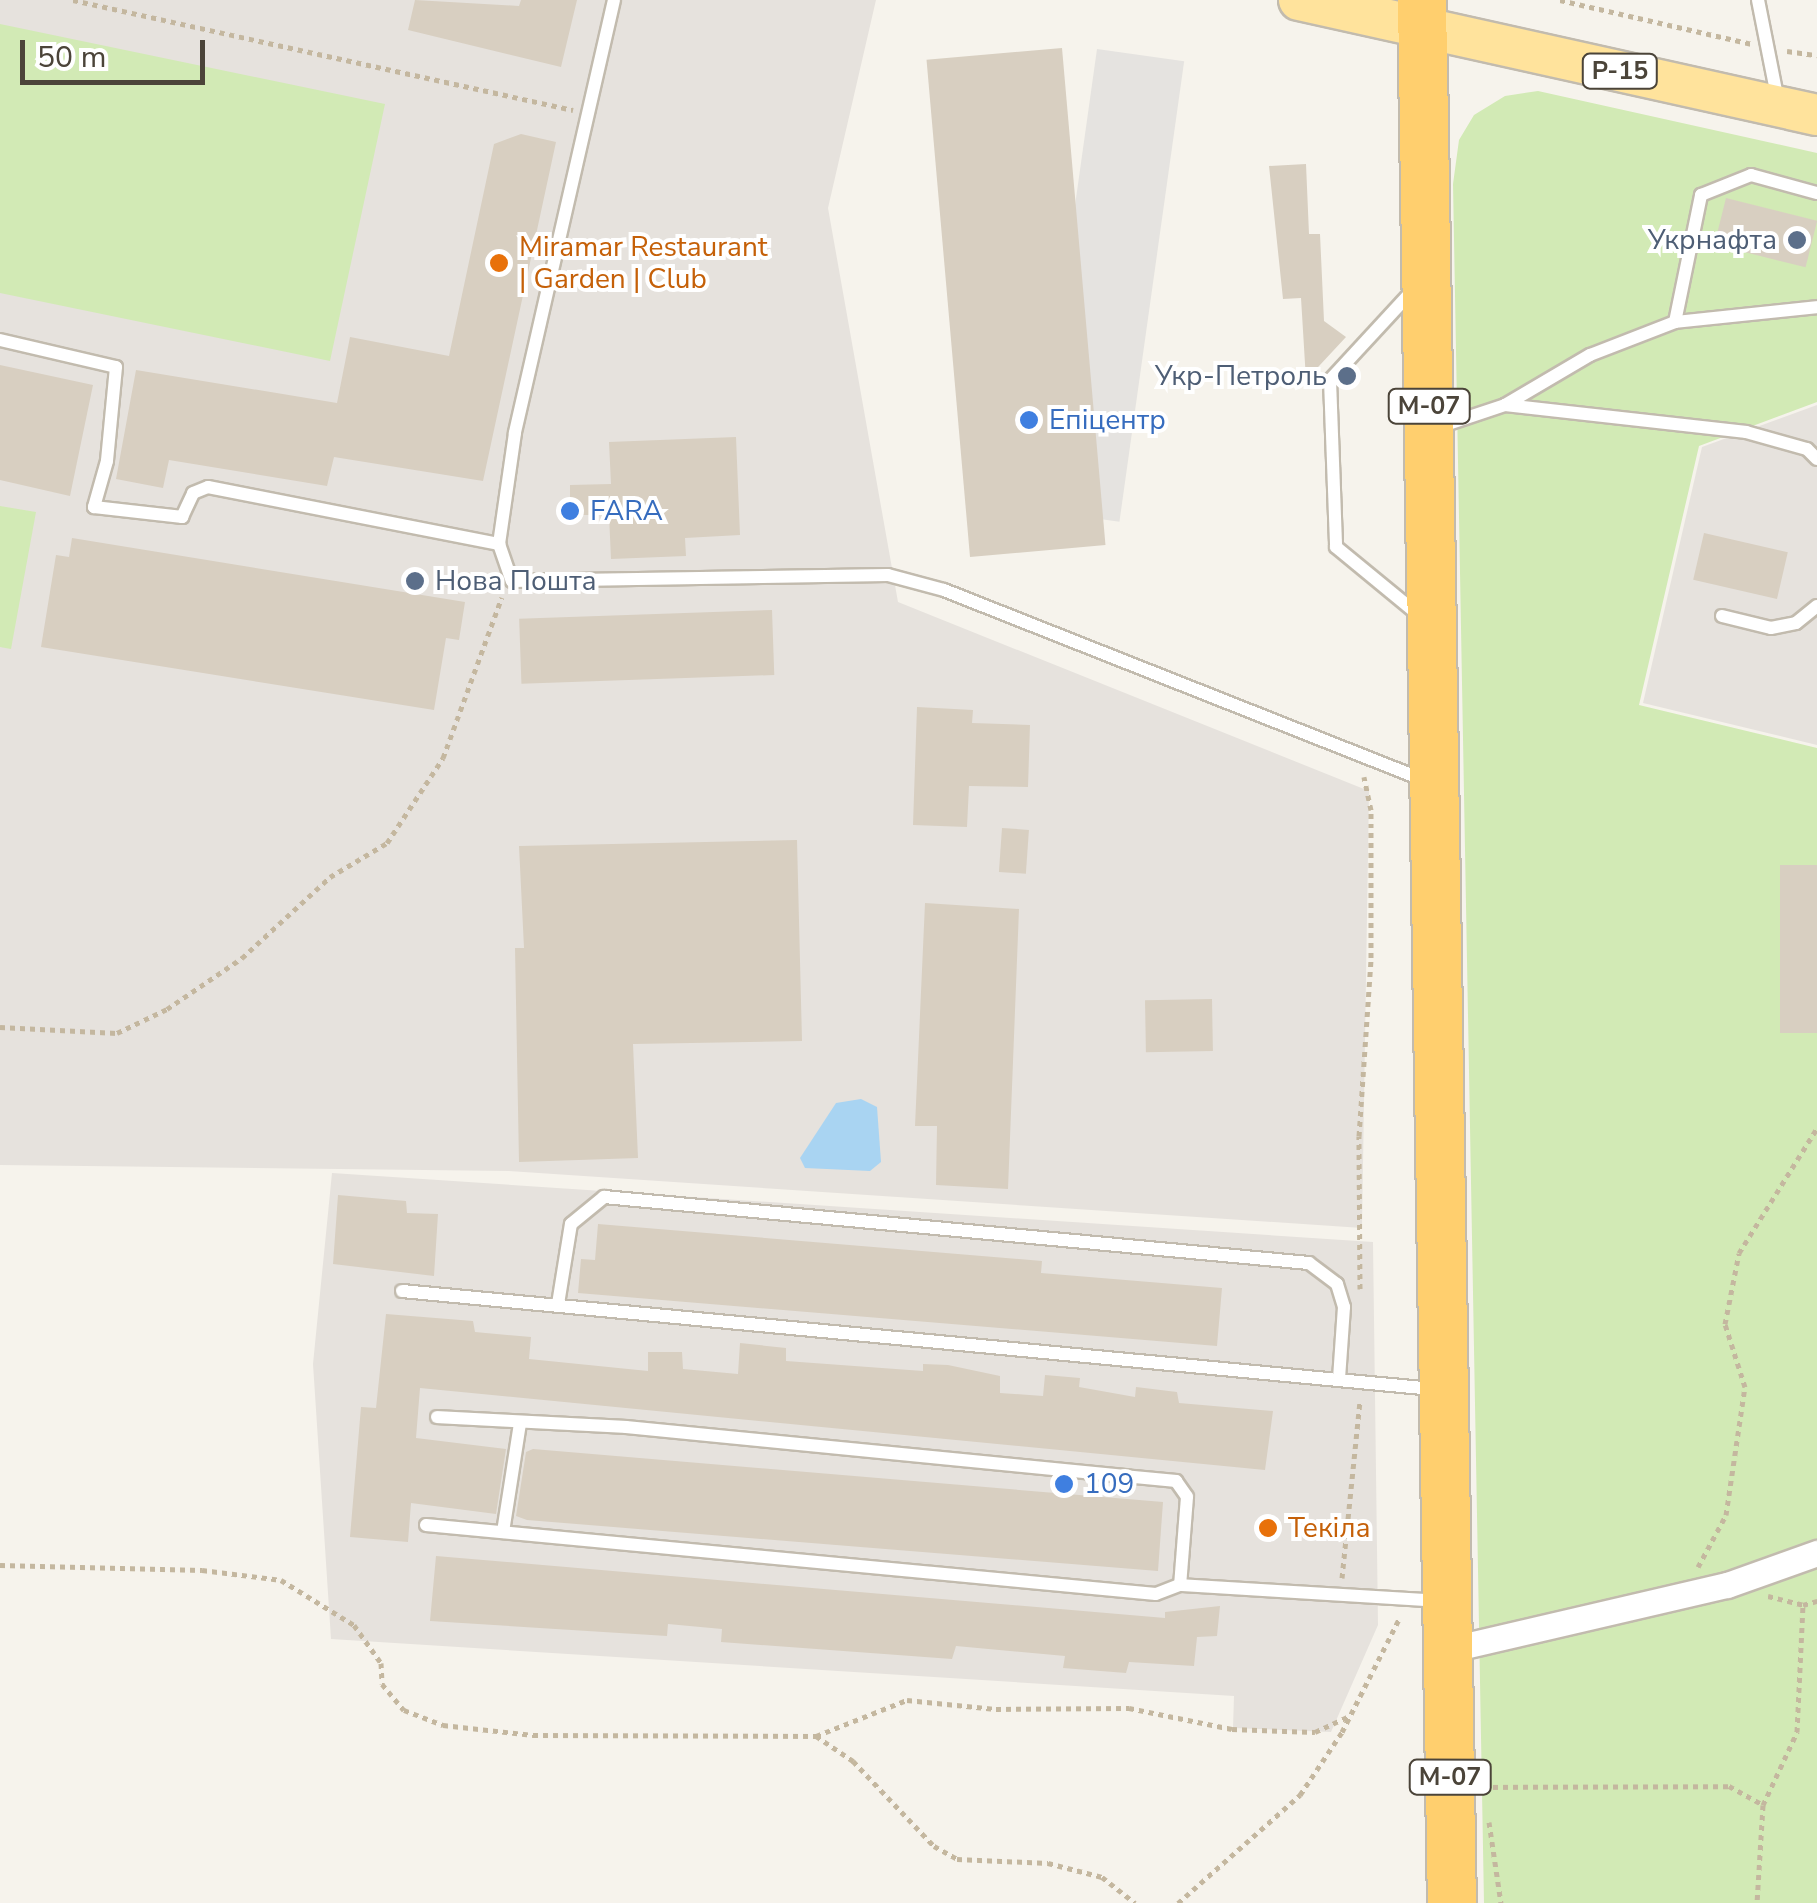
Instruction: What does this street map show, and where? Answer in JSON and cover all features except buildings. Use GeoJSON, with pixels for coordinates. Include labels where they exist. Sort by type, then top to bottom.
{"type":"FeatureCollection","features":[{"type":"Feature","properties":{"kind":"highway","name":"М-07"},"geometry":{"type":"LineString","coordinates":[[1422,14],[1436,784],[1441,1389],[1428,1601],[1447,1650],[1452,1903]]}},
{"type":"Feature","properties":{"kind":"main road","name":"Р-15"},"geometry":{"type":"LineString","coordinates":[[1299,0],[1422,14],[1798,110]]}},
{"type":"Feature","properties":{"kind":"street"},"geometry":{"type":"LineString","coordinates":[[1447,1650],[1672,1594],[1727,1585],[1817,1553]]}},
{"type":"Feature","properties":{"kind":"lane"},"geometry":{"type":"LineString","coordinates":[[614,0],[515,433],[498,544],[512,581],[888,575],[944,590],[1361,760],[1436,784]]}},
{"type":"Feature","properties":{"kind":"lane"},"geometry":{"type":"LineString","coordinates":[[1758,0],[1766,48],[1798,110]]}},
{"type":"Feature","properties":{"kind":"lane"},"geometry":{"type":"LineString","coordinates":[[1675,322],[1701,195],[1750,176],[1817,194]]}},
{"type":"Feature","properties":{"kind":"lane"},"geometry":{"type":"LineString","coordinates":[[1426,276],[1330,380],[1336,547],[1432,626]]}},
{"type":"Feature","properties":{"kind":"lane"},"geometry":{"type":"LineString","coordinates":[[1429,430],[1505,405],[1590,355],[1675,322],[1817,308]]}},
{"type":"Feature","properties":{"kind":"lane"},"geometry":{"type":"LineString","coordinates":[[0,340],[116,367],[107,461],[94,506],[182,518],[193,493],[208,487],[498,544]]}},
{"type":"Feature","properties":{"kind":"lane"},"geometry":{"type":"LineString","coordinates":[[1505,405],[1746,432],[1807,448],[1817,459]]}},
{"type":"Feature","properties":{"kind":"lane"},"geometry":{"type":"LineString","coordinates":[[1722,616],[1771,628],[1796,624],[1817,606]]}},
{"type":"Feature","properties":{"kind":"lane"},"geometry":{"type":"LineString","coordinates":[[558,1304],[571,1224],[604,1197],[1309,1262],[1337,1284],[1344,1307],[1340,1379]]}},
{"type":"Feature","properties":{"kind":"lane"},"geometry":{"type":"LineString","coordinates":[[402,1291],[1441,1389]]}},
{"type":"Feature","properties":{"kind":"lane"},"geometry":{"type":"LineString","coordinates":[[437,1417],[626,1427],[1176,1481],[1187,1497],[1180,1585]]}},
{"type":"Feature","properties":{"kind":"lane"},"geometry":{"type":"LineString","coordinates":[[504,1532],[520,1423]]}},
{"type":"Feature","properties":{"kind":"lane"},"geometry":{"type":"LineString","coordinates":[[426,1525],[1156,1594],[1180,1585],[1428,1601]]}},
{"type":"Feature","properties":{"kind":"path"},"geometry":{"type":"LineString","coordinates":[[73,0],[588,113]]}},
{"type":"Feature","properties":{"kind":"path"},"geometry":{"type":"LineString","coordinates":[[1560,0],[1766,48],[1817,55]]}},
{"type":"Feature","properties":{"kind":"path"},"geometry":{"type":"LineString","coordinates":[[0,1027],[117,1033],[134,1025],[242,958],[330,877],[387,843],[442,758],[489,620],[512,581]]}},
{"type":"Feature","properties":{"kind":"path"},"geometry":{"type":"LineString","coordinates":[[1360,1292],[1359,1136],[1372,958],[1371,810],[1361,760]]}},
{"type":"Feature","properties":{"kind":"path"},"geometry":{"type":"LineString","coordinates":[[1672,1594],[1707,1558],[1726,1515],[1745,1386],[1725,1324],[1739,1253],[1817,1128]]}},
{"type":"Feature","properties":{"kind":"path"},"geometry":{"type":"LineString","coordinates":[[1340,1596],[1361,1381]]}},
{"type":"Feature","properties":{"kind":"path"},"geometry":{"type":"LineString","coordinates":[[0,1566],[202,1570],[281,1580],[354,1625],[381,1663],[382,1684],[404,1710],[443,1725],[533,1735],[816,1736],[907,1700],[996,1710],[1129,1708],[1232,1729],[1315,1732],[1349,1716]]}},
{"type":"Feature","properties":{"kind":"path"},"geometry":{"type":"LineString","coordinates":[[1178,1903],[1300,1795],[1428,1601]]}},
{"type":"Feature","properties":{"kind":"path"},"geometry":{"type":"LineString","coordinates":[[1757,1903],[1762,1805],[1782,1775],[1797,1732],[1803,1606]]}},
{"type":"Feature","properties":{"kind":"path"},"geometry":{"type":"LineString","coordinates":[[816,1736],[853,1762],[934,1846],[957,1859],[1048,1863],[1102,1877],[1136,1903]]}},
{"type":"Feature","properties":{"kind":"path"},"geometry":{"type":"LineString","coordinates":[[1502,1903],[1494,1838],[1475,1787],[1699,1783],[1729,1786],[1762,1805]]}},
{"type":"Feature","properties":{"kind":"shaded area"},"geometry":{"type":"Polygon","coordinates":[[[0,0],[876,0],[828,208],[898,602],[1369,791],[1362,1228],[509,1171],[0,1165],[0,0]]]}},
{"type":"Feature","properties":{"kind":"shaded area"},"geometry":{"type":"Polygon","coordinates":[[[1097,49],[1184,61],[1119,522],[1032,509],[1097,49]]]}},
{"type":"Feature","properties":{"kind":"shaded area"},"geometry":{"type":"Polygon","coordinates":[[[1817,405],[1817,745],[1643,703],[1702,447],[1817,405]]]}},
{"type":"Feature","properties":{"kind":"shaded area"},"geometry":{"type":"Polygon","coordinates":[[[332,1173],[1373,1242],[1378,1625],[1331,1732],[1233,1728],[1234,1696],[331,1639],[313,1364],[332,1173]]]}},
{"type":"Feature","properties":{"kind":"green space"},"geometry":{"type":"Polygon","coordinates":[[[0,24],[385,104],[330,361],[0,293],[0,24]]]}},
{"type":"Feature","properties":{"kind":"green space"},"geometry":{"type":"Polygon","coordinates":[[[1538,91],[1817,153],[1817,402],[1699,446],[1639,705],[1817,748],[1817,1903],[1484,1903],[1453,184],[1459,140],[1474,115],[1505,96],[1538,91]]]}},
{"type":"Feature","properties":{"kind":"green space"},"geometry":{"type":"Polygon","coordinates":[[[0,506],[36,512],[11,649],[0,647],[0,506]]]}},
{"type":"Feature","properties":{"kind":"water"},"geometry":{"type":"Polygon","coordinates":[[[861,1099],[877,1107],[881,1162],[870,1171],[805,1168],[800,1158],[836,1103],[861,1099]]]}},
{"type":"Feature","properties":{"kind":"place","name":"Укрнафта"},"geometry":{"type":"Point","coordinates":[1797,240]}},
{"type":"Feature","properties":{"kind":"place","name":"Miramar Restaurant | Garden | Club"},"geometry":{"type":"Point","coordinates":[499,263]}},
{"type":"Feature","properties":{"kind":"place","name":"Укр-Петроль"},"geometry":{"type":"Point","coordinates":[1347,376]}},
{"type":"Feature","properties":{"kind":"place","name":"Епіцентр"},"geometry":{"type":"Point","coordinates":[1029,420]}},
{"type":"Feature","properties":{"kind":"place","name":"FARA"},"geometry":{"type":"Point","coordinates":[570,511]}},
{"type":"Feature","properties":{"kind":"place","name":"Нова Пошта"},"geometry":{"type":"Point","coordinates":[415,581]}},
{"type":"Feature","properties":{"kind":"place","name":"109"},"geometry":{"type":"Point","coordinates":[1064,1484]}},
{"type":"Feature","properties":{"kind":"place","name":"Текіла"},"geometry":{"type":"Point","coordinates":[1268,1528]}}]}
